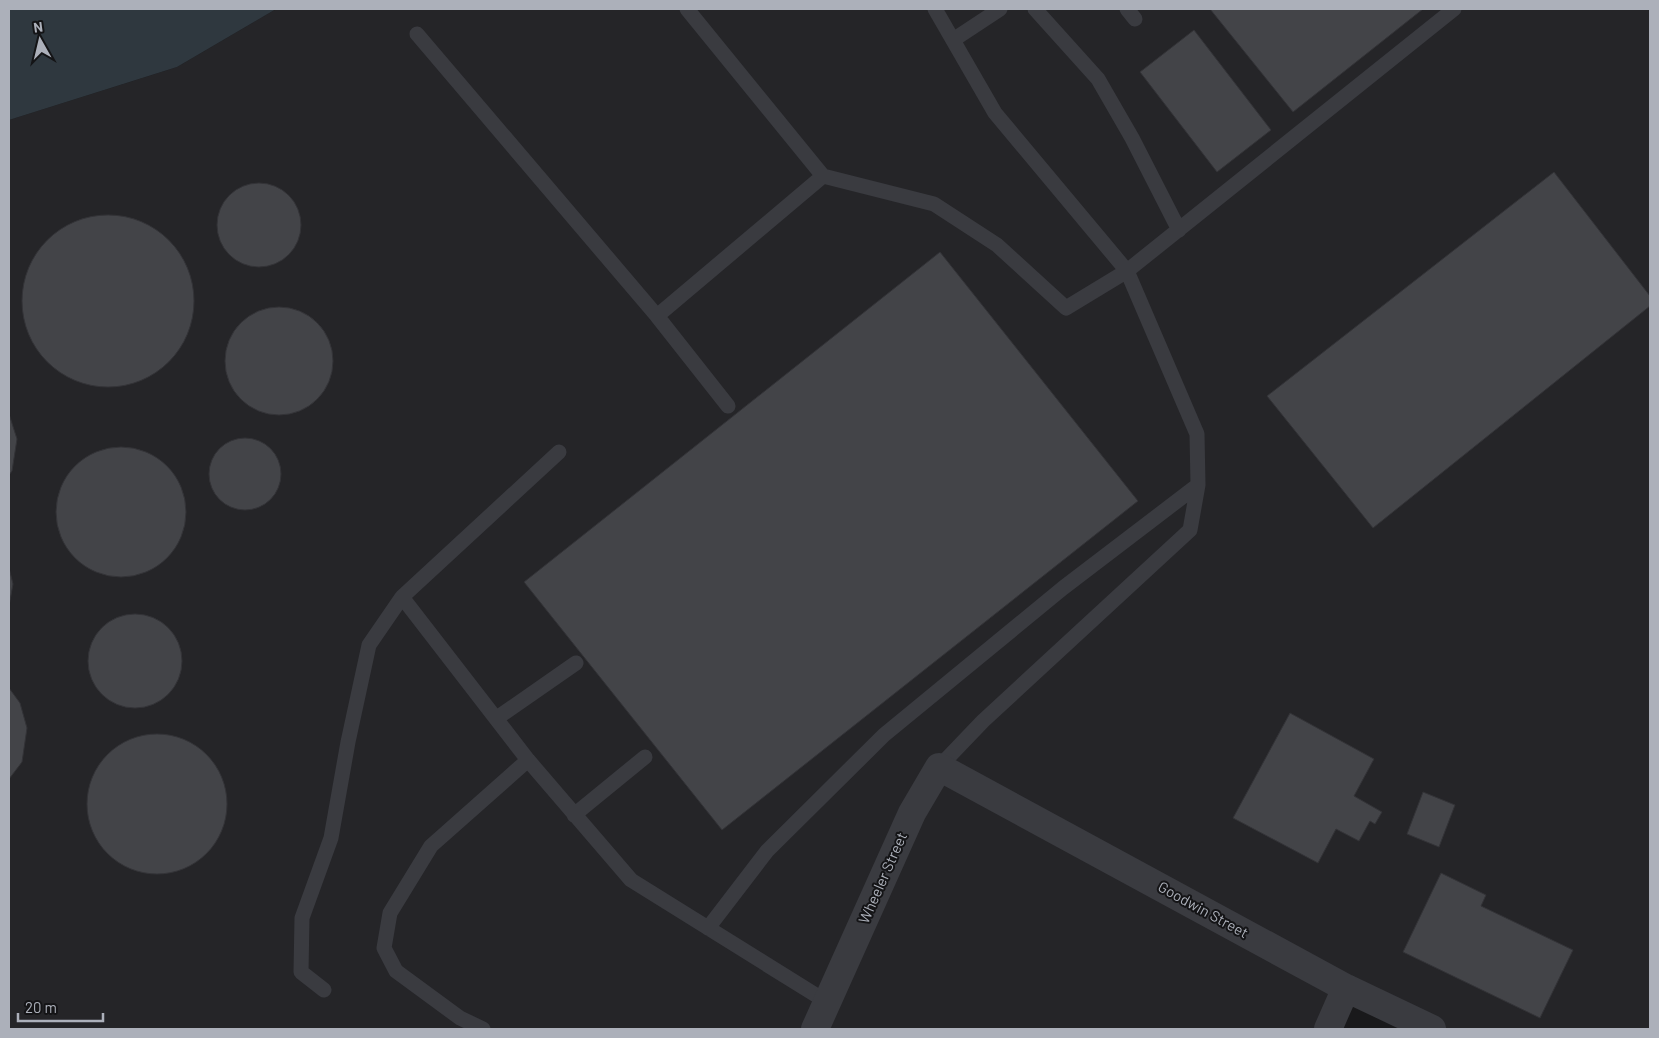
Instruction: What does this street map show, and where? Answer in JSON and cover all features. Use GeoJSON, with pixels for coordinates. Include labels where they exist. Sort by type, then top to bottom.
{"type":"FeatureCollection","features":[{"type":"Feature","properties":{"kind":"street","name":"Goodwin Street"},"geometry":{"type":"LineString","coordinates":[[939,767],[1346,988],[1432,1029]]}},
{"type":"Feature","properties":{"kind":"street","name":"Wheeler Street"},"geometry":{"type":"LineString","coordinates":[[815,1029],[912,813],[939,767]]}},
{"type":"Feature","properties":{"kind":"street"},"geometry":{"type":"LineString","coordinates":[[1328,1029],[1346,988]]}},
{"type":"Feature","properties":{"kind":"lane"},"geometry":{"type":"LineString","coordinates":[[687,9],[823,176],[934,204],[997,245],[1066,308],[1127,271],[1454,9]]}},
{"type":"Feature","properties":{"kind":"lane"},"geometry":{"type":"LineString","coordinates":[[935,9],[995,113],[1127,271],[1197,434],[1198,485],[1190,530],[983,721],[939,767]]}},
{"type":"Feature","properties":{"kind":"lane"},"geometry":{"type":"LineString","coordinates":[[953,40],[1000,9]]}},
{"type":"Feature","properties":{"kind":"lane"},"geometry":{"type":"LineString","coordinates":[[1035,9],[1098,79],[1132,138],[1179,230]]}},
{"type":"Feature","properties":{"kind":"lane"},"geometry":{"type":"LineString","coordinates":[[417,34],[657,316],[728,406]]}},
{"type":"Feature","properties":{"kind":"lane"},"geometry":{"type":"LineString","coordinates":[[657,316],[823,176]]}},
{"type":"Feature","properties":{"kind":"lane"},"geometry":{"type":"LineString","coordinates":[[324,990],[301,972],[302,918],[331,838],[368,645],[402,597],[559,452]]}},
{"type":"Feature","properties":{"kind":"lane"},"geometry":{"type":"LineString","coordinates":[[708,928],[767,851],[884,735],[1063,588],[1198,485]]}},
{"type":"Feature","properties":{"kind":"lane"},"geometry":{"type":"LineString","coordinates":[[402,597],[528,760],[632,880],[827,1002]]}},
{"type":"Feature","properties":{"kind":"lane"},"geometry":{"type":"LineString","coordinates":[[497,718],[576,663]]}},
{"type":"Feature","properties":{"kind":"lane"},"geometry":{"type":"LineString","coordinates":[[574,814],[645,757]]}},
{"type":"Feature","properties":{"kind":"lane"},"geometry":{"type":"LineString","coordinates":[[483,1029],[460,1018],[396,971],[384,948],[390,913],[431,846],[528,760]]}},
{"type":"Feature","properties":{"kind":"shaded area"},"geometry":{"type":"Polygon","coordinates":[[[9,9],[276,9],[177,67],[9,120],[9,9]]]}},
{"type":"Feature","properties":{"kind":"shaded area"},"geometry":{"type":"Polygon","coordinates":[[[276,9],[1650,9],[1650,1029],[1432,1029],[1346,988],[1328,1029],[9,1029],[9,120],[177,67],[276,9]]]}},
{"type":"Feature","properties":{"kind":"building"},"geometry":{"type":"Polygon","coordinates":[[[1210,9],[1423,9],[1293,112],[1210,9]]]}},
{"type":"Feature","properties":{"kind":"building"},"geometry":{"type":"Polygon","coordinates":[[[1194,30],[1271,130],[1217,172],[1140,72],[1194,30]]]}},
{"type":"Feature","properties":{"kind":"building"},"geometry":{"type":"Polygon","coordinates":[[[1554,172],[1650,296],[1650,306],[1373,528],[1267,396],[1554,172]]]}},
{"type":"Feature","properties":{"kind":"building"},"geometry":{"type":"Polygon","coordinates":[[[259,183],[275,186],[289,195],[298,209],[301,225],[298,241],[289,255],[275,264],[259,267],[243,264],[229,255],[220,241],[217,225],[220,209],[229,195],[243,186],[259,183]]]}},
{"type":"Feature","properties":{"kind":"building"},"geometry":{"type":"Polygon","coordinates":[[[116,215],[133,218],[149,225],[163,234],[175,246],[191,276],[194,301],[193,318],[188,334],[175,356],[163,368],[133,384],[100,387],[83,384],[67,377],[53,368],[41,356],[25,326],[22,293],[25,276],[32,260],[41,246],[53,234],[83,218],[116,215]]]}},
{"type":"Feature","properties":{"kind":"building"},"geometry":{"type":"Polygon","coordinates":[[[940,252],[1138,501],[722,830],[524,582],[940,252]]]}},
{"type":"Feature","properties":{"kind":"building"},"geometry":{"type":"Polygon","coordinates":[[[279,307],[300,311],[317,323],[329,340],[333,361],[329,382],[317,399],[300,411],[279,415],[258,411],[241,399],[229,382],[225,361],[229,340],[241,323],[258,311],[279,307]]]}},
{"type":"Feature","properties":{"kind":"building"},"geometry":{"type":"Polygon","coordinates":[[[9,414],[17,439],[12,471],[9,475],[9,414]]]}},
{"type":"Feature","properties":{"kind":"building"},"geometry":{"type":"Polygon","coordinates":[[[245,438],[259,441],[271,448],[278,460],[281,474],[278,488],[271,500],[259,507],[245,510],[231,507],[219,500],[212,488],[209,474],[212,460],[219,448],[231,441],[245,438]]]}},
{"type":"Feature","properties":{"kind":"building"},"geometry":{"type":"Polygon","coordinates":[[[121,447],[134,448],[146,452],[167,466],[181,487],[185,499],[185,525],[181,537],[167,558],[146,572],[134,576],[121,577],[108,576],[96,572],[75,558],[61,537],[57,525],[56,512],[57,499],[61,487],[75,466],[96,452],[108,448],[121,447]]]}},
{"type":"Feature","properties":{"kind":"building"},"geometry":{"type":"Polygon","coordinates":[[[9,568],[13,584],[9,606],[9,568]]]}},
{"type":"Feature","properties":{"kind":"building"},"geometry":{"type":"Polygon","coordinates":[[[135,614],[153,618],[168,628],[178,643],[182,661],[178,679],[168,694],[153,704],[135,708],[117,704],[102,694],[92,679],[88,661],[92,643],[102,628],[117,618],[135,614]]]}},
{"type":"Feature","properties":{"kind":"building"},"geometry":{"type":"Polygon","coordinates":[[[9,688],[20,703],[27,728],[22,762],[9,779],[9,688]]]}},
{"type":"Feature","properties":{"kind":"building"},"geometry":{"type":"Polygon","coordinates":[[[1290,713],[1374,759],[1354,796],[1382,812],[1375,824],[1370,821],[1359,841],[1336,829],[1318,863],[1233,818],[1290,713]]]}},
{"type":"Feature","properties":{"kind":"building"},"geometry":{"type":"Polygon","coordinates":[[[157,734],[171,735],[184,739],[207,754],[222,777],[226,790],[226,818],[222,831],[207,854],[184,869],[171,873],[157,874],[143,873],[130,869],[107,854],[92,831],[88,818],[87,804],[88,790],[92,777],[107,754],[130,739],[143,735],[157,734]]]}},
{"type":"Feature","properties":{"kind":"building"},"geometry":{"type":"Polygon","coordinates":[[[1423,792],[1455,805],[1439,847],[1407,834],[1423,792]]]}},
{"type":"Feature","properties":{"kind":"building"},"geometry":{"type":"Polygon","coordinates":[[[1441,873],[1486,895],[1481,906],[1573,950],[1540,1018],[1403,952],[1441,873]]]}}]}
